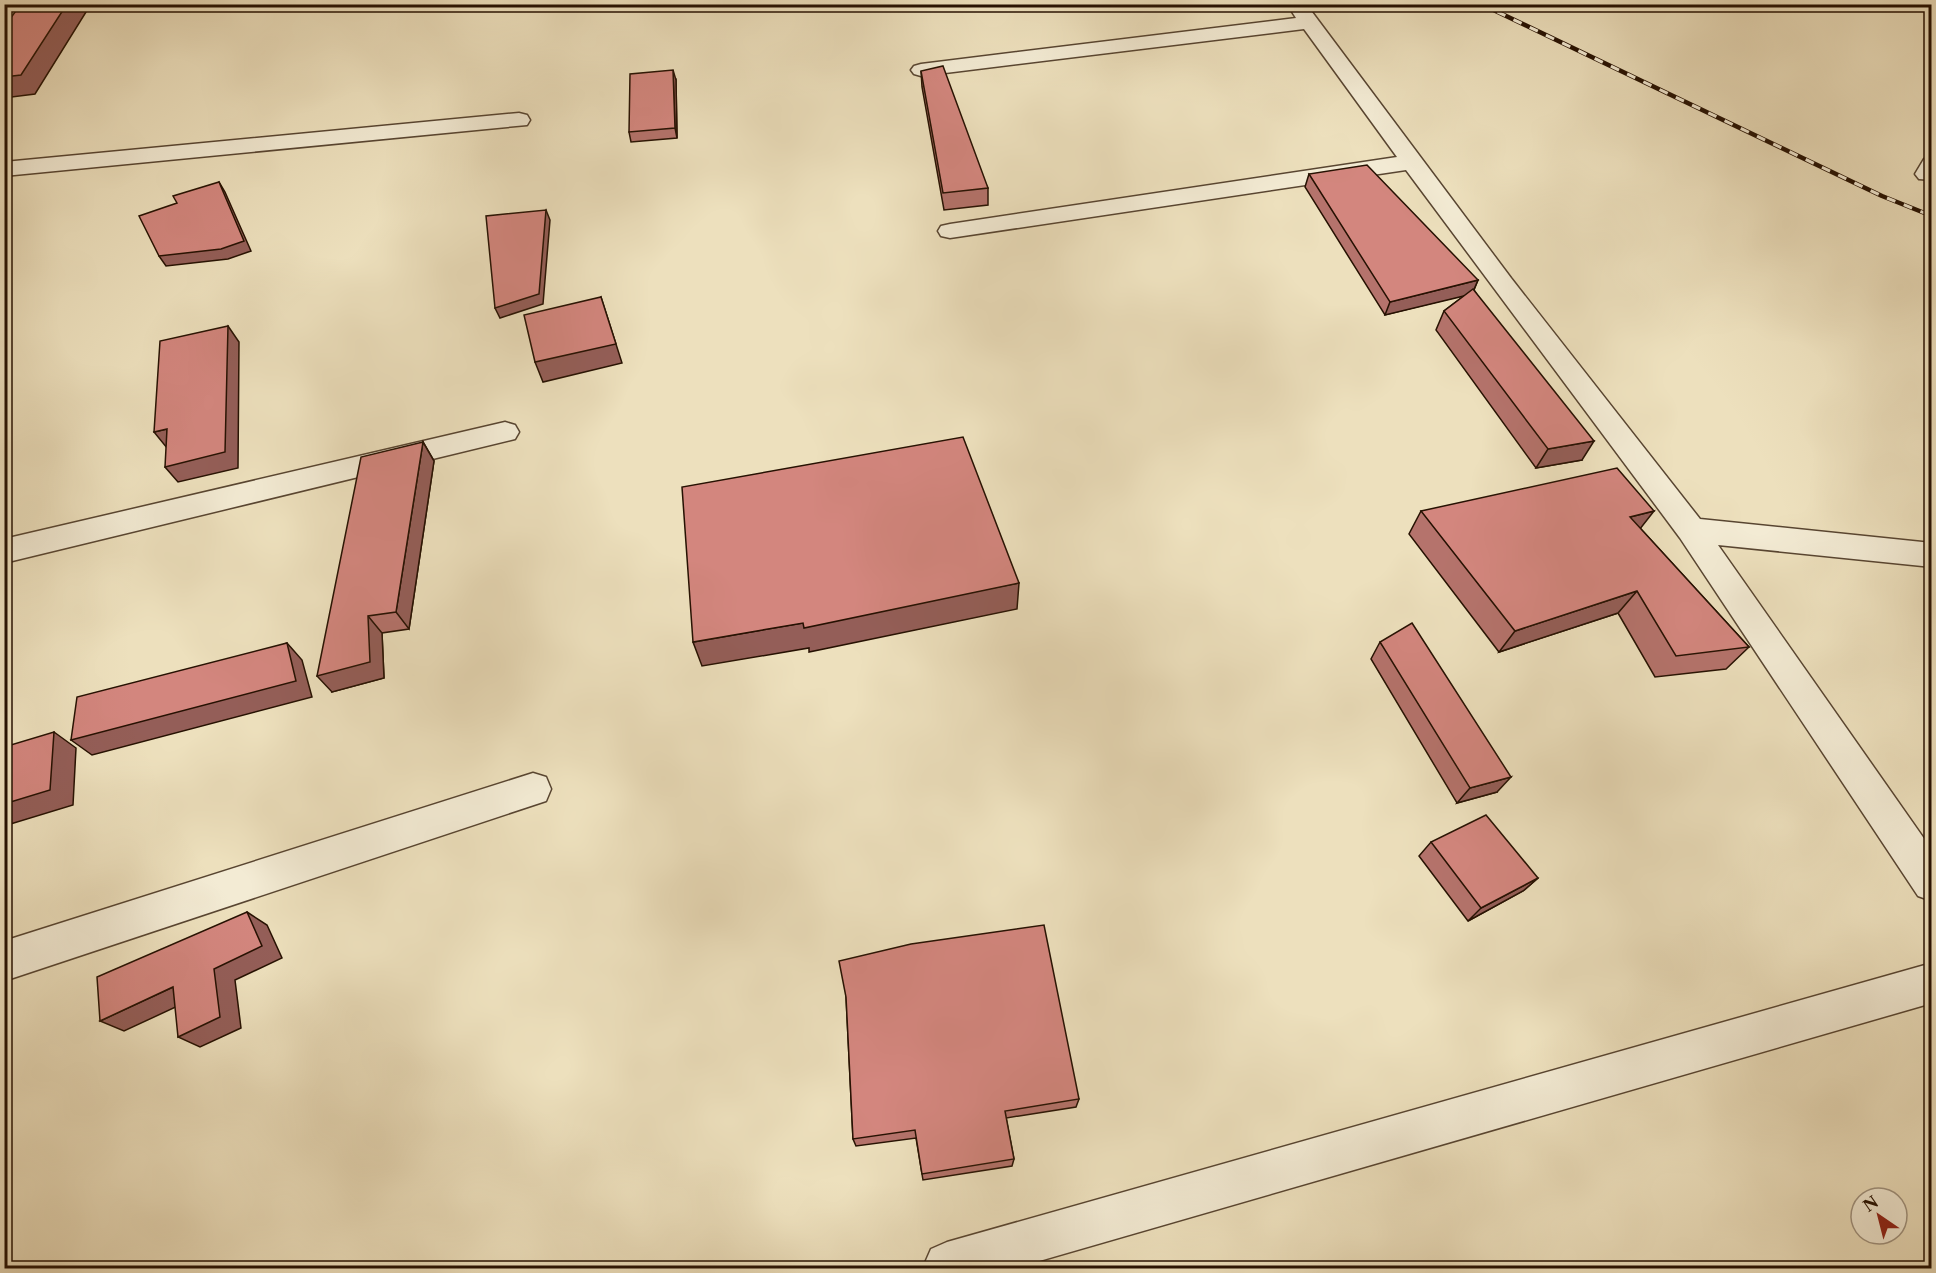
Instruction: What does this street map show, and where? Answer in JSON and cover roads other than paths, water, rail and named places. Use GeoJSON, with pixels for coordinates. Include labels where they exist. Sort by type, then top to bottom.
{"type":"FeatureCollection","features":[{"type":"Feature","properties":{"kind":"street"},"geometry":{"type":"LineString","coordinates":[[921,70],[1303,13],[1502,284],[1691,530],[1928,873]]}},
{"type":"Feature","properties":{"kind":"street"},"geometry":{"type":"LineString","coordinates":[[4,169],[519,120]]}},
{"type":"Feature","properties":{"kind":"street"},"geometry":{"type":"LineString","coordinates":[[950,231],[1413,162]]}},
{"type":"Feature","properties":{"kind":"street"},"geometry":{"type":"LineString","coordinates":[[4,551],[505,432]]}},
{"type":"Feature","properties":{"kind":"street"},"geometry":{"type":"LineString","coordinates":[[1691,530],[1932,555]]}},
{"type":"Feature","properties":{"kind":"street"},"geometry":{"type":"LineString","coordinates":[[4,960],[533,789]]}},
{"type":"Feature","properties":{"kind":"street"},"geometry":{"type":"LineString","coordinates":[[947,1265],[1932,982]]}},
{"type":"Feature","properties":{"kind":"railway"},"geometry":{"type":"LineString","coordinates":[[1481,4],[1882,196],[1932,216]]}}]}
